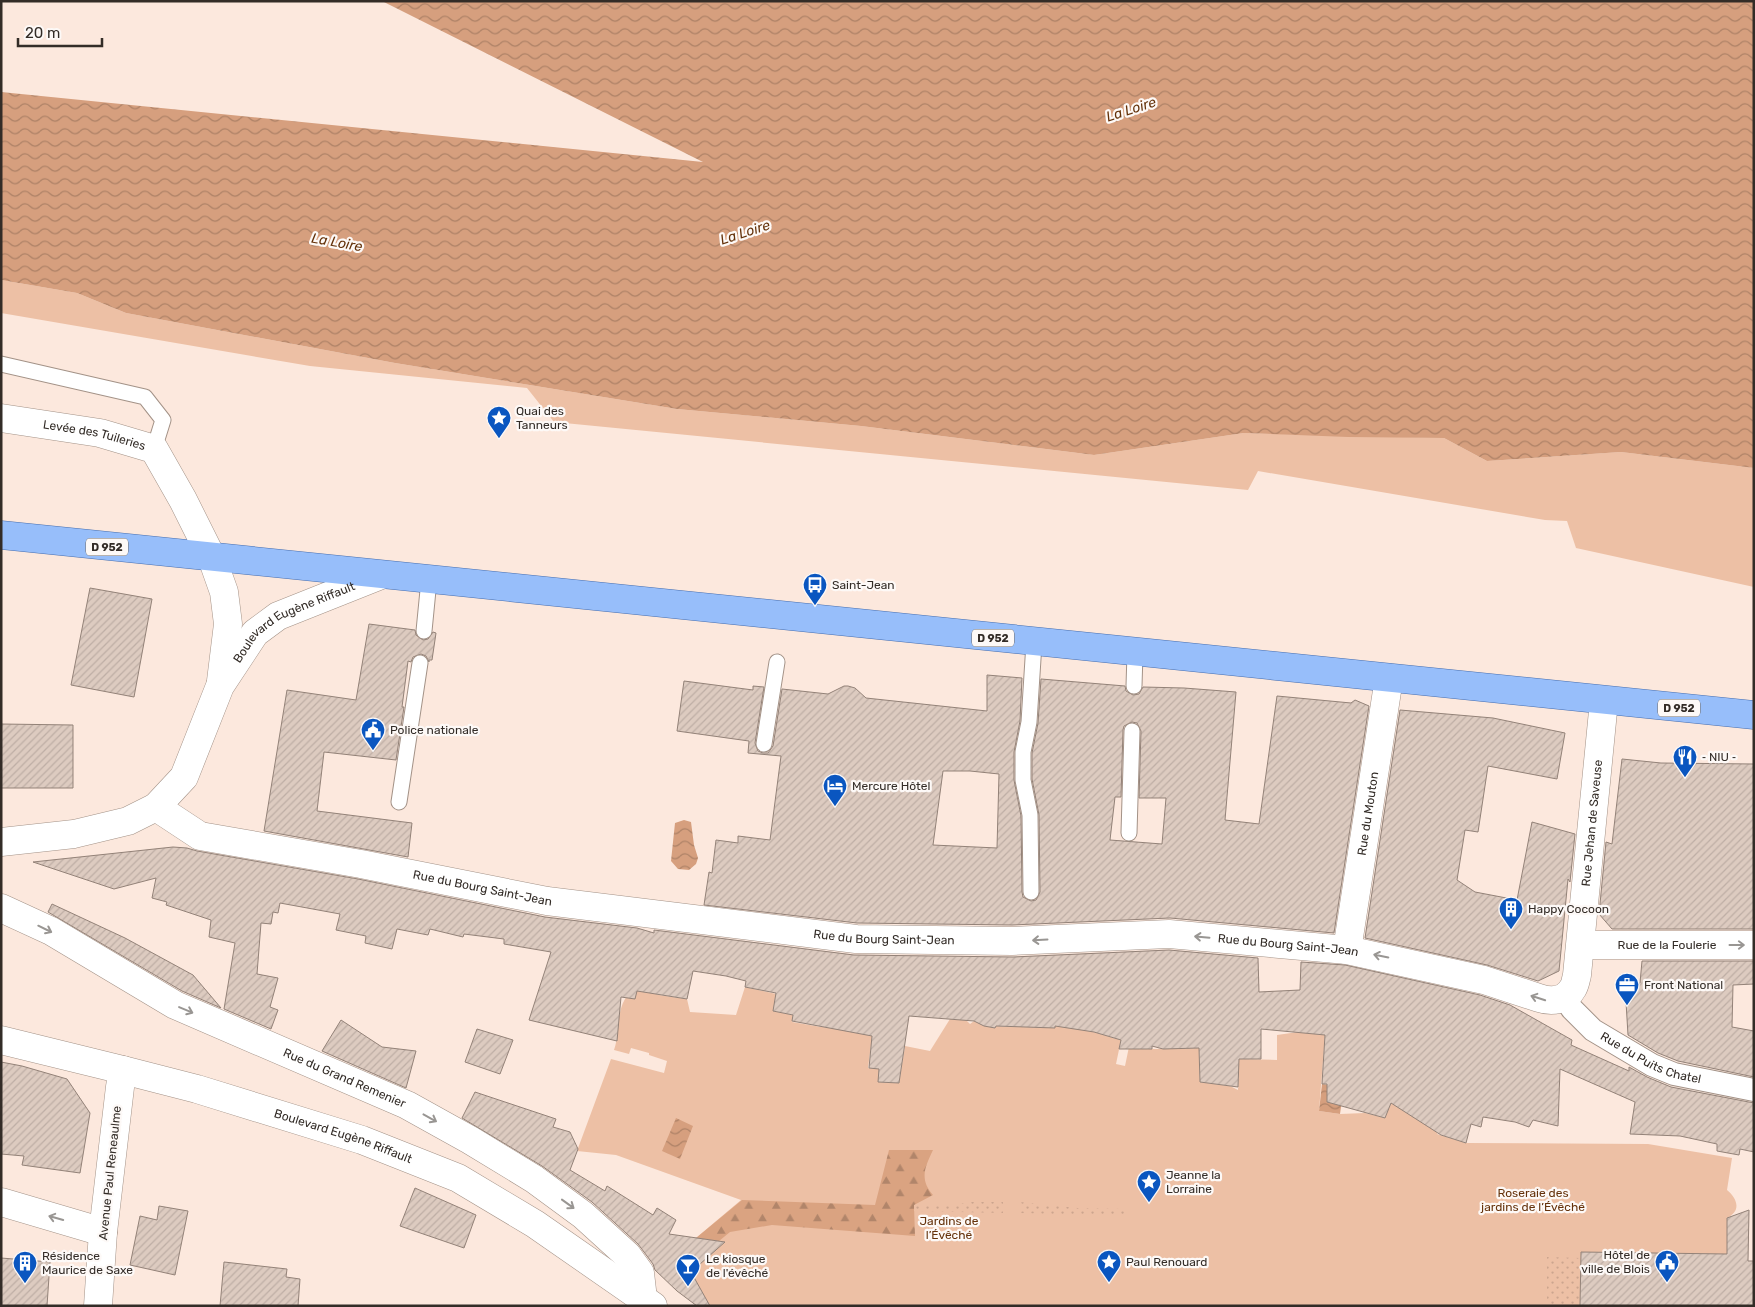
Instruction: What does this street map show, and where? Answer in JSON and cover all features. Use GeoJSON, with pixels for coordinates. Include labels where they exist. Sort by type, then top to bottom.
{"type":"FeatureCollection","features":[{"type":"Feature","properties":{"kind":"main road","name":"D 952"},"geometry":{"type":"LineString","coordinates":[[1,535],[1034,643],[1754,715]]}},
{"type":"Feature","properties":{"kind":"street","name":"Levée des Tuileries"},"geometry":{"type":"LineString","coordinates":[[1,418],[100,433],[154,449],[184,500],[212,558]]}},
{"type":"Feature","properties":{"kind":"street","name":"Boulevard Eugène Riffault"},"geometry":{"type":"LineString","coordinates":[[212,558],[224,592],[228,624],[220,686]]}},
{"type":"Feature","properties":{"kind":"street","name":"Boulevard Eugène Riffault"},"geometry":{"type":"LineString","coordinates":[[1,842],[74,834],[128,821],[156,807],[184,778],[220,686],[255,633],[278,616],[381,575]]}},
{"type":"Feature","properties":{"kind":"street","name":"Rue du Mouton"},"geometry":{"type":"LineString","coordinates":[[1347,950],[1389,678]]}},
{"type":"Feature","properties":{"kind":"street","name":"Rue Jehan de Saveuse"},"geometry":{"type":"LineString","coordinates":[[1581,945],[1604,701]]}},
{"type":"Feature","properties":{"kind":"street","name":"Rue du Bourg Saint-Jean"},"geometry":{"type":"LineString","coordinates":[[156,807],[200,836],[361,864],[547,901],[846,938],[1012,941],[1169,934],[1347,950],[1484,980],[1548,1001],[1564,997]]}},
{"type":"Feature","properties":{"kind":"street","name":"Rue du Grand Remenier"},"geometry":{"type":"LineString","coordinates":[[1,908],[51,931],[175,1005],[407,1105],[470,1140],[534,1179],[583,1215],[627,1255],[640,1273],[648,1302]]}},
{"type":"Feature","properties":{"kind":"street","name":"Rue de la Foulerie"},"geometry":{"type":"LineString","coordinates":[[1581,945],[1754,944]]}},
{"type":"Feature","properties":{"kind":"street"},"geometry":{"type":"LineString","coordinates":[[1564,997],[1573,988],[1581,945]]}},
{"type":"Feature","properties":{"kind":"street","name":"Rue du Puits Chatel"},"geometry":{"type":"LineString","coordinates":[[1564,997],[1572,1009],[1593,1030],[1652,1066],[1674,1074],[1754,1090]]}},
{"type":"Feature","properties":{"kind":"street","name":"Boulevard Eugène Riffault"},"geometry":{"type":"LineString","coordinates":[[1,1040],[197,1090],[362,1140],[458,1178],[535,1224],[648,1302]]}},
{"type":"Feature","properties":{"kind":"street","name":"Avenue Paul Reneaulme"},"geometry":{"type":"LineString","coordinates":[[98,1306],[103,1232],[123,1070]]}},
{"type":"Feature","properties":{"kind":"street"},"geometry":{"type":"LineString","coordinates":[[1,1202],[103,1232]]}},
{"type":"Feature","properties":{"kind":"lane"},"geometry":{"type":"LineString","coordinates":[[1,364],[146,397],[163,420],[154,449]]}},
{"type":"Feature","properties":{"kind":"lane"},"geometry":{"type":"LineString","coordinates":[[424,631],[429,580]]}},
{"type":"Feature","properties":{"kind":"lane"},"geometry":{"type":"LineString","coordinates":[[1031,892],[1030,816],[1023,780],[1023,752],[1029,722],[1034,643]]}},
{"type":"Feature","properties":{"kind":"lane"},"geometry":{"type":"LineString","coordinates":[[1134,686],[1135,653]]}},
{"type":"Feature","properties":{"kind":"lane"},"geometry":{"type":"LineString","coordinates":[[764,744],[777,662]]}},
{"type":"Feature","properties":{"kind":"lane"},"geometry":{"type":"LineString","coordinates":[[399,802],[420,663]]}},
{"type":"Feature","properties":{"kind":"lane"},"geometry":{"type":"LineString","coordinates":[[1128,833],[1132,731]]}},
{"type":"Feature","properties":{"kind":"green space"},"geometry":{"type":"Polygon","coordinates":[[[1,280],[77,293],[126,313],[395,363],[677,409],[861,426],[1094,455],[1244,433],[1444,438],[1487,461],[1621,452],[1754,468],[1754,587],[1576,548],[1567,521],[1545,520],[1258,471],[1248,490],[554,422],[527,388],[310,366],[1,313],[1,280]]]}},
{"type":"Feature","properties":{"kind":"green space"},"geometry":{"type":"Polygon","coordinates":[[[745,987],[776,994],[773,1011],[793,1015],[792,1022],[821,1027],[875,1014],[868,1068],[878,1069],[879,1059],[879,1082],[899,1083],[905,1046],[930,1051],[950,1019],[966,1020],[970,1024],[974,1021],[995,1028],[996,1026],[1012,1027],[1034,1023],[1084,1029],[1121,1040],[1116,1064],[1125,1066],[1130,1042],[1152,1049],[1199,1048],[1202,1052],[1199,1055],[1200,1082],[1230,1086],[1238,1090],[1239,1059],[1277,1060],[1277,1035],[1298,1032],[1325,1035],[1319,1111],[1340,1114],[1365,1113],[1385,1118],[1392,1100],[1439,1129],[1437,1134],[1466,1143],[1648,1144],[1732,1158],[1727,1190],[1735,1201],[1736,1208],[1735,1212],[1727,1218],[1747,1261],[1712,1254],[1581,1252],[1580,1306],[698,1306],[688,1298],[690,1243],[741,1200],[616,1155],[577,1151],[611,1059],[664,1073],[667,1061],[631,1048],[629,1054],[614,1050],[620,1011],[628,996],[638,988],[659,995],[687,999],[690,1012],[736,1015],[745,987]]]}},
{"type":"Feature","properties":{"kind":"green space"},"geometry":{"type":"Polygon","coordinates":[[[889,1150],[933,1150],[926,1167],[925,1178],[926,1184],[933,1195],[914,1205],[915,1236],[772,1225],[730,1232],[713,1246],[690,1243],[742,1200],[875,1205],[889,1150]]]}},
{"type":"Feature","properties":{"kind":"green space"},"geometry":{"type":"Polygon","coordinates":[[[970,1202],[1003,1202],[1003,1213],[914,1211],[914,1205],[948,1206],[970,1202]]]}},
{"type":"Feature","properties":{"kind":"green space"},"geometry":{"type":"Polygon","coordinates":[[[1020,1202],[1077,1208],[1126,1209],[1126,1216],[1020,1213],[1020,1202]]]}},
{"type":"Feature","properties":{"kind":"green space"},"geometry":{"type":"Polygon","coordinates":[[[1547,1257],[1581,1258],[1580,1306],[1547,1306],[1547,1257]]]}},
{"type":"Feature","properties":{"kind":"water","name":"La Loire"},"geometry":{"type":"Polygon","coordinates":[[[382,1],[1754,1],[1754,468],[1621,452],[1487,461],[1444,438],[1244,433],[1094,455],[861,426],[677,409],[395,363],[126,313],[77,293],[1,280],[1,92],[703,162],[382,1]]]}},
{"type":"Feature","properties":{"kind":"water"},"geometry":{"type":"Polygon","coordinates":[[[684,820],[691,822],[698,858],[696,864],[689,870],[678,869],[671,861],[675,823],[684,820]]]}},
{"type":"Feature","properties":{"kind":"water"},"geometry":{"type":"Polygon","coordinates":[[[1322,1084],[1344,1087],[1340,1114],[1319,1111],[1322,1084]]]}},
{"type":"Feature","properties":{"kind":"water"},"geometry":{"type":"Polygon","coordinates":[[[676,1118],[693,1126],[680,1159],[662,1151],[676,1118]]]}},
{"type":"Feature","properties":{"kind":"building"},"geometry":{"type":"Polygon","coordinates":[[[90,588],[152,599],[134,697],[71,685],[90,588]]]}},
{"type":"Feature","properties":{"kind":"building","name":"Police nationale"},"geometry":{"type":"Polygon","coordinates":[[[369,624],[415,630],[416,635],[423,640],[428,639],[433,632],[436,633],[432,660],[429,660],[429,662],[426,656],[421,654],[413,657],[411,662],[408,661],[402,707],[404,707],[396,760],[324,752],[317,811],[412,823],[408,857],[264,831],[287,690],[356,700],[369,624]]]}},
{"type":"Feature","properties":{"kind":"building"},"geometry":{"type":"Polygon","coordinates":[[[987,675],[1022,678],[1020,721],[1014,752],[1014,780],[1021,816],[1022,892],[1023,897],[1031,901],[1036,900],[1040,892],[1039,815],[1032,779],[1032,753],[1038,723],[1041,679],[1125,686],[1126,691],[1133,695],[1139,694],[1143,687],[1236,692],[1225,820],[1259,824],[1277,696],[1351,703],[1355,700],[1369,706],[1334,933],[1170,918],[1012,925],[857,923],[704,905],[709,872],[712,873],[716,840],[738,843],[738,836],[770,840],[781,756],[748,753],[749,741],[677,731],[684,681],[753,690],[753,686],[764,687],[755,743],[758,751],[763,753],[768,753],[773,746],[782,689],[828,694],[848,686],[855,688],[866,698],[987,711],[987,675]],[[1132,722],[1124,726],[1123,730],[1121,797],[1115,797],[1110,840],[1162,844],[1166,798],[1139,798],[1141,731],[1137,723],[1132,722]],[[943,771],[933,845],[997,848],[999,774],[943,771]]]}},
{"type":"Feature","properties":{"kind":"building"},"geometry":{"type":"Polygon","coordinates":[[[1400,710],[1493,718],[1565,733],[1557,779],[1488,766],[1478,832],[1465,830],[1457,880],[1475,892],[1517,900],[1532,822],[1575,834],[1570,882],[1568,879],[1559,971],[1538,981],[1487,965],[1365,938],[1400,710]]]}},
{"type":"Feature","properties":{"kind":"building"},"geometry":{"type":"Polygon","coordinates":[[[1,724],[73,725],[73,788],[1,788],[1,724]]]}},
{"type":"Feature","properties":{"kind":"building"},"geometry":{"type":"Polygon","coordinates":[[[1622,759],[1661,763],[1754,764],[1754,929],[1612,929],[1599,914],[1606,842],[1612,844],[1622,759]]]}},
{"type":"Feature","properties":{"kind":"building"},"geometry":{"type":"Polygon","coordinates":[[[173,847],[358,879],[545,917],[637,928],[654,933],[654,930],[854,955],[1013,957],[1169,950],[1258,958],[1259,992],[1300,990],[1301,962],[1345,965],[1480,995],[1510,1005],[1572,1040],[1571,1045],[1629,1071],[1629,1067],[1671,1087],[1754,1103],[1754,1152],[1740,1149],[1739,1155],[1717,1151],[1717,1144],[1680,1136],[1630,1134],[1635,1102],[1560,1069],[1558,1126],[1533,1120],[1529,1127],[1515,1122],[1483,1117],[1481,1127],[1471,1124],[1466,1143],[1441,1135],[1391,1103],[1385,1118],[1327,1102],[1327,1084],[1322,1084],[1325,1035],[1261,1029],[1261,1059],[1239,1059],[1238,1087],[1200,1082],[1199,1048],[1163,1049],[1152,1046],[1152,1049],[1119,1049],[1121,1040],[1094,1032],[1055,1026],[1055,1028],[996,1026],[995,1028],[984,1026],[974,1021],[909,1016],[899,1083],[878,1082],[879,1069],[869,1068],[872,1036],[792,1021],[793,1015],[773,1011],[776,993],[745,987],[746,981],[693,971],[687,999],[637,991],[635,999],[621,997],[617,1041],[529,1020],[551,952],[504,944],[504,939],[464,934],[463,937],[430,929],[428,935],[397,929],[392,949],[365,943],[366,936],[336,930],[340,914],[280,903],[278,913],[273,912],[271,924],[261,923],[257,974],[278,978],[270,1007],[278,1010],[271,1029],[224,1009],[235,943],[209,937],[211,920],[166,905],[167,902],[152,898],[156,878],[114,889],[33,862],[173,847]]]}},
{"type":"Feature","properties":{"kind":"building"},"geometry":{"type":"Polygon","coordinates":[[[52,904],[125,938],[193,975],[221,1008],[182,991],[48,912],[52,904]]]}},
{"type":"Feature","properties":{"kind":"building"},"geometry":{"type":"Polygon","coordinates":[[[1642,961],[1754,961],[1754,984],[1733,985],[1732,1027],[1754,1031],[1754,1077],[1678,1061],[1658,1053],[1628,1035],[1625,985],[1640,983],[1642,961]]]}},
{"type":"Feature","properties":{"kind":"building"},"geometry":{"type":"Polygon","coordinates":[[[341,1020],[382,1047],[416,1051],[406,1088],[322,1051],[341,1020]]]}},
{"type":"Feature","properties":{"kind":"building"},"geometry":{"type":"Polygon","coordinates":[[[477,1029],[513,1040],[500,1074],[465,1062],[477,1029]]]}},
{"type":"Feature","properties":{"kind":"building"},"geometry":{"type":"Polygon","coordinates":[[[1,1062],[67,1079],[90,1113],[80,1173],[22,1165],[24,1156],[1,1154],[1,1062]]]}},
{"type":"Feature","properties":{"kind":"building"},"geometry":{"type":"Polygon","coordinates":[[[475,1092],[556,1119],[553,1127],[570,1132],[578,1149],[570,1170],[605,1191],[607,1186],[653,1215],[657,1208],[676,1220],[669,1234],[725,1242],[691,1272],[710,1306],[697,1306],[677,1291],[655,1270],[653,1264],[638,1244],[592,1202],[542,1166],[462,1118],[475,1092]]]}},
{"type":"Feature","properties":{"kind":"building"},"geometry":{"type":"Polygon","coordinates":[[[415,1188],[476,1215],[464,1248],[400,1226],[415,1188]]]}},
{"type":"Feature","properties":{"kind":"building"},"geometry":{"type":"Polygon","coordinates":[[[159,1206],[188,1211],[175,1275],[130,1265],[140,1216],[157,1220],[159,1206]]]}},
{"type":"Feature","properties":{"kind":"building","name":"Hôtel de ville de Blois"},"geometry":{"type":"Polygon","coordinates":[[[1749,1210],[1748,1261],[1754,1261],[1754,1306],[1580,1306],[1581,1252],[1727,1254],[1727,1218],[1749,1210]]]}},
{"type":"Feature","properties":{"kind":"building","name":"Résidence Maurice de Saxe"},"geometry":{"type":"Polygon","coordinates":[[[1,1258],[50,1262],[47,1306],[1,1306],[1,1258]]]}},
{"type":"Feature","properties":{"kind":"building"},"geometry":{"type":"Polygon","coordinates":[[[224,1262],[287,1269],[286,1277],[300,1279],[298,1306],[220,1306],[224,1262]]]}},
{"type":"Feature","properties":{"kind":"place","name":"Quai des Tanneurs"},"geometry":{"type":"Point","coordinates":[499,439]}},
{"type":"Feature","properties":{"kind":"place","name":"Saint-Jean"},"geometry":{"type":"Point","coordinates":[815,606]}},
{"type":"Feature","properties":{"kind":"place","name":"Police nationale"},"geometry":{"type":"Point","coordinates":[373,751]}},
{"type":"Feature","properties":{"kind":"place","name":"‑ NIU ‑"},"geometry":{"type":"Point","coordinates":[1685,778]}},
{"type":"Feature","properties":{"kind":"place","name":"Mercure Hôtel"},"geometry":{"type":"Point","coordinates":[835,807]}},
{"type":"Feature","properties":{"kind":"place","name":"Happy Cocoon"},"geometry":{"type":"Point","coordinates":[1511,930]}},
{"type":"Feature","properties":{"kind":"place","name":"Front National"},"geometry":{"type":"Point","coordinates":[1627,1006]}},
{"type":"Feature","properties":{"kind":"place","name":"Jeanne la Lorraine"},"geometry":{"type":"Point","coordinates":[1149,1203]}},
{"type":"Feature","properties":{"kind":"place","name":"Paul Renouard"},"geometry":{"type":"Point","coordinates":[1109,1283]}},
{"type":"Feature","properties":{"kind":"place","name":"Hôtel de ville de Blois"},"geometry":{"type":"Point","coordinates":[1667,1283]}},
{"type":"Feature","properties":{"kind":"place","name":"Résidence Maurice de Saxe"},"geometry":{"type":"Point","coordinates":[25,1284]}},
{"type":"Feature","properties":{"kind":"place","name":"Le kiosque de l'évêché"},"geometry":{"type":"Point","coordinates":[688,1287]}},
{"type":"Feature","properties":{"kind":"park label","name":"Roseraie des jardins de l’Évêché"},"geometry":{"type":"Point","coordinates":[1533,1200]}},
{"type":"Feature","properties":{"kind":"park label","name":"Jardins de l’Évêché"},"geometry":{"type":"Point","coordinates":[949,1228]}}]}
